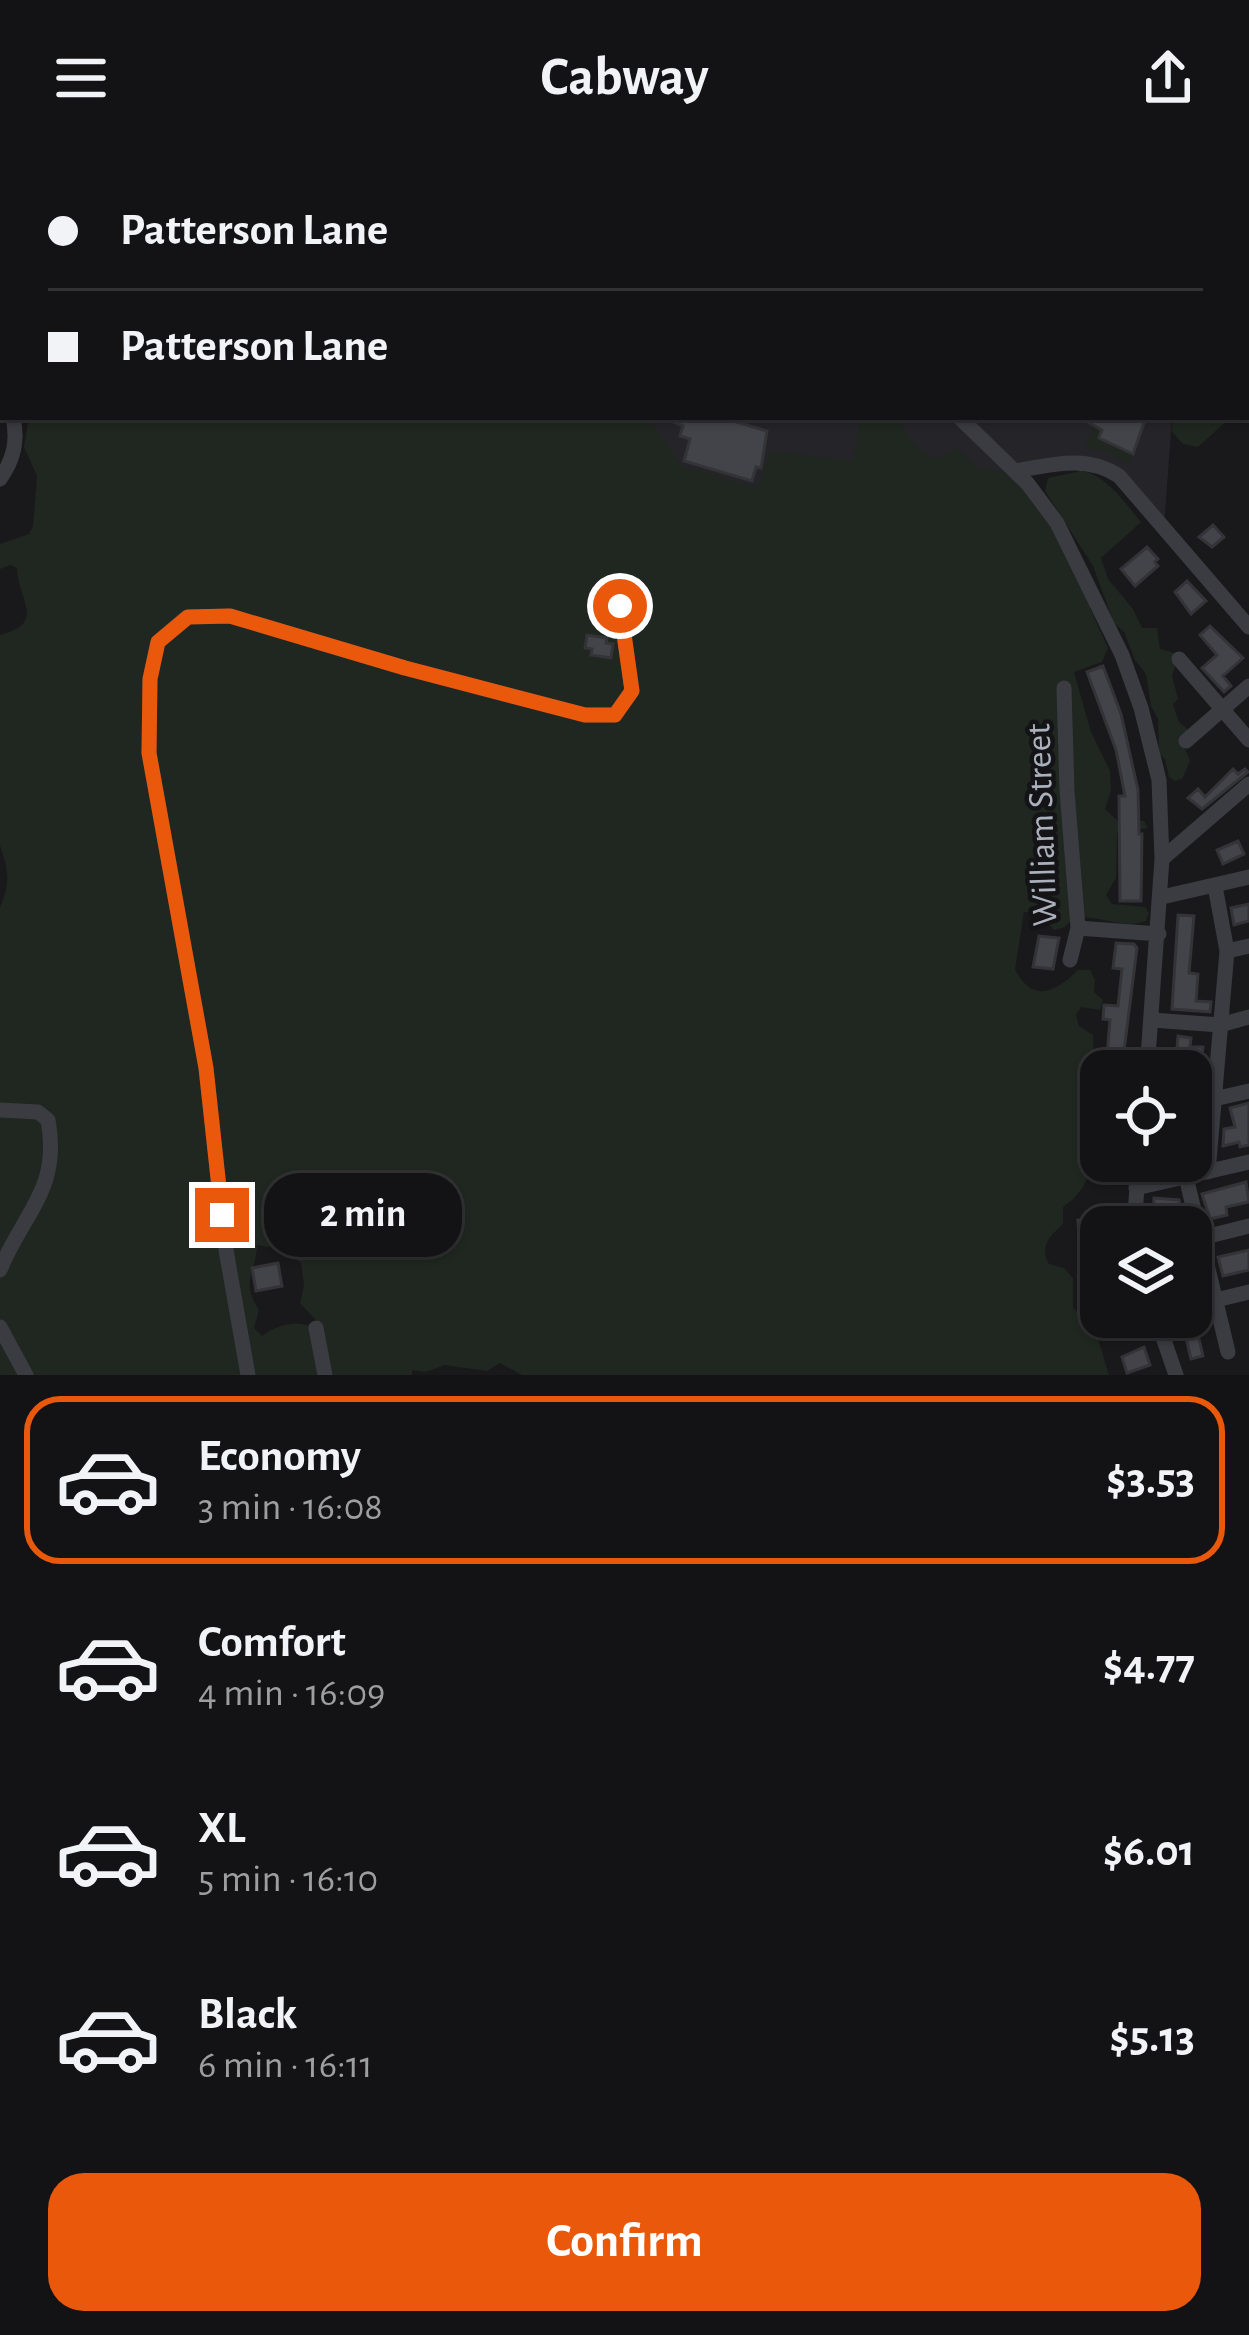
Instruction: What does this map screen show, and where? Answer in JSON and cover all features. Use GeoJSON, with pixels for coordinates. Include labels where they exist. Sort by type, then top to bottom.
{"type":"FeatureCollection","features":[{"type":"Feature","properties":{"kind":"street"},"geometry":{"type":"LineString","coordinates":[[0,479],[12,460],[13,420]]}},
{"type":"Feature","properties":{"kind":"street"},"geometry":{"type":"LineString","coordinates":[[962,420],[1015,471],[1058,523],[1122,655],[1156,763],[1162,898],[1149,1050]]}},
{"type":"Feature","properties":{"kind":"street"},"geometry":{"type":"LineString","coordinates":[[1015,471],[1082,462],[1108,469],[1130,487],[1249,627]]}},
{"type":"Feature","properties":{"kind":"street"},"geometry":{"type":"LineString","coordinates":[[248,1375],[226,1250],[206,1068],[149,753],[150,679],[158,642],[188,617],[230,616],[585,715],[615,715],[632,691],[620,606]]}},
{"type":"Feature","properties":{"kind":"street"},"geometry":{"type":"LineString","coordinates":[[1179,658],[1249,740]]}},
{"type":"Feature","properties":{"kind":"street"},"geometry":{"type":"LineString","coordinates":[[1186,741],[1249,686]]}},
{"type":"Feature","properties":{"kind":"street","name":"William Street"},"geometry":{"type":"LineString","coordinates":[[1064,688],[1078,928],[1070,960]]}},
{"type":"Feature","properties":{"kind":"street"},"geometry":{"type":"LineString","coordinates":[[1162,859],[1249,784]]}},
{"type":"Feature","properties":{"kind":"street"},"geometry":{"type":"LineString","coordinates":[[1162,898],[1249,877]]}},
{"type":"Feature","properties":{"kind":"street"},"geometry":{"type":"LineString","coordinates":[[1212,1124],[1227,951],[1215,886]]}},
{"type":"Feature","properties":{"kind":"street"},"geometry":{"type":"LineString","coordinates":[[1078,928],[1159,934]]}},
{"type":"Feature","properties":{"kind":"street"},"geometry":{"type":"LineString","coordinates":[[1227,951],[1249,946]]}},
{"type":"Feature","properties":{"kind":"street"},"geometry":{"type":"LineString","coordinates":[[1152,1020],[1220,1024],[1249,1017]]}},
{"type":"Feature","properties":{"kind":"street"},"geometry":{"type":"LineString","coordinates":[[1214,1100],[1249,1090]]}},
{"type":"Feature","properties":{"kind":"street"},"geometry":{"type":"LineString","coordinates":[[0,1110],[38,1112],[50,1129],[47,1184],[10,1244],[0,1270]]}},
{"type":"Feature","properties":{"kind":"street"},"geometry":{"type":"LineString","coordinates":[[1212,1171],[1249,1162]]}},
{"type":"Feature","properties":{"kind":"street"},"geometry":{"type":"LineString","coordinates":[[1135,1206],[1137,1182]]}},
{"type":"Feature","properties":{"kind":"street"},"geometry":{"type":"LineString","coordinates":[[1136,1188],[1163,1182]]}},
{"type":"Feature","properties":{"kind":"street"},"geometry":{"type":"LineString","coordinates":[[1212,1235],[1249,1226]]}},
{"type":"Feature","properties":{"kind":"street"},"geometry":{"type":"LineString","coordinates":[[1212,1287],[1228,1352]]}},
{"type":"Feature","properties":{"kind":"street"},"geometry":{"type":"LineString","coordinates":[[1212,1301],[1249,1292]]}},
{"type":"Feature","properties":{"kind":"street"},"geometry":{"type":"LineString","coordinates":[[0,1327],[26,1375]]}},
{"type":"Feature","properties":{"kind":"street"},"geometry":{"type":"LineString","coordinates":[[316,1328],[326,1375]]}},
{"type":"Feature","properties":{"kind":"street"},"geometry":{"type":"LineString","coordinates":[[1163,1338],[1176,1375]]}},
{"type":"Feature","properties":{"kind":"shaded area"},"geometry":{"type":"Polygon","coordinates":[[[28,420],[649,420],[682,466],[758,488],[770,451],[854,461],[860,420],[898,420],[915,445],[931,457],[942,458],[957,448],[978,468],[1005,472],[1038,497],[1092,603],[1108,648],[1102,662],[1074,672],[1091,732],[1110,771],[1111,791],[1105,809],[1117,820],[1144,821],[1148,828],[1117,833],[1116,878],[1106,895],[1112,904],[1145,907],[1146,921],[1128,924],[1073,918],[1054,930],[1038,913],[1024,912],[1015,969],[1037,991],[1062,984],[1078,970],[1090,970],[1094,992],[1103,1000],[1100,1010],[1081,1007],[1076,1015],[1079,1026],[1093,1035],[1094,1050],[1080,1050],[1080,1182],[1085,1182],[1063,1207],[1063,1224],[1050,1237],[1045,1252],[1049,1264],[1064,1268],[1073,1278],[1080,1338],[1098,1338],[1109,1375],[522,1375],[500,1363],[487,1371],[445,1365],[425,1372],[412,1370],[412,1375],[0,1375],[0,907],[7,876],[0,845],[0,635],[23,624],[26,609],[17,568],[0,569],[0,544],[29,534],[37,476],[24,447],[28,420]],[[257,1245],[250,1284],[259,1310],[254,1328],[262,1336],[292,1324],[325,1330],[300,1303],[301,1263],[282,1249],[257,1245]]]}},
{"type":"Feature","properties":{"kind":"shaded area"},"geometry":{"type":"Polygon","coordinates":[[[306,420],[1172,420],[1164,527],[1108,469],[1015,471],[957,520],[306,420]]]}},
{"type":"Feature","properties":{"kind":"shaded area"},"geometry":{"type":"Polygon","coordinates":[[[1173,420],[1228,420],[1198,447],[1183,444],[1172,432],[1173,420]]]}},
{"type":"Feature","properties":{"kind":"shaded area"},"geometry":{"type":"Polygon","coordinates":[[[1093,427],[1102,431],[1100,438],[1133,454],[1128,465],[1110,453],[1085,447],[1093,427]]]}},
{"type":"Feature","properties":{"kind":"shaded area"},"geometry":{"type":"Polygon","coordinates":[[[1081,471],[1106,483],[1141,522],[1101,558],[1108,579],[1142,628],[1157,628],[1160,649],[1179,654],[1172,676],[1178,699],[1173,704],[1179,722],[1189,730],[1183,744],[1190,761],[1182,779],[1169,777],[1159,754],[1158,719],[1146,674],[1124,632],[1114,623],[1093,566],[1045,491],[1048,478],[1081,471]]]}},
{"type":"Feature","properties":{"kind":"building"},"geometry":{"type":"Polygon","coordinates":[[[669,420],[730,420],[767,431],[761,468],[756,467],[752,481],[684,461],[690,439],[680,436],[683,426],[669,420]]]}},
{"type":"Feature","properties":{"kind":"building"},"geometry":{"type":"Polygon","coordinates":[[[1084,420],[1145,420],[1133,454],[1099,438],[1102,430],[1084,420]]]}},
{"type":"Feature","properties":{"kind":"building"},"geometry":{"type":"Polygon","coordinates":[[[1213,525],[1224,537],[1212,547],[1199,537],[1213,525]]]}},
{"type":"Feature","properties":{"kind":"building"},"geometry":{"type":"Polygon","coordinates":[[[1147,547],[1158,566],[1135,586],[1121,569],[1147,547]]]}},
{"type":"Feature","properties":{"kind":"building"},"geometry":{"type":"Polygon","coordinates":[[[1187,581],[1206,601],[1191,614],[1175,592],[1187,581]]]}},
{"type":"Feature","properties":{"kind":"building"},"geometry":{"type":"Polygon","coordinates":[[[1210,626],[1243,658],[1223,676],[1231,686],[1224,692],[1202,668],[1217,655],[1200,635],[1210,626]]]}},
{"type":"Feature","properties":{"kind":"building"},"geometry":{"type":"Polygon","coordinates":[[[587,635],[607,638],[606,643],[613,644],[611,658],[591,655],[592,649],[585,648],[587,635]]]}},
{"type":"Feature","properties":{"kind":"building"},"geometry":{"type":"Polygon","coordinates":[[[1103,666],[1121,714],[1138,790],[1141,901],[1120,901],[1119,796],[1125,796],[1116,750],[1087,672],[1103,666]]]}},
{"type":"Feature","properties":{"kind":"building"},"geometry":{"type":"Polygon","coordinates":[[[1233,769],[1238,774],[1248,772],[1202,809],[1188,798],[1198,789],[1205,797],[1233,769]]]}},
{"type":"Feature","properties":{"kind":"building"},"geometry":{"type":"Polygon","coordinates":[[[1238,841],[1244,854],[1223,864],[1217,850],[1238,841]]]}},
{"type":"Feature","properties":{"kind":"building"},"geometry":{"type":"Polygon","coordinates":[[[1249,904],[1249,921],[1234,925],[1231,908],[1249,904]]]}},
{"type":"Feature","properties":{"kind":"building"},"geometry":{"type":"Polygon","coordinates":[[[1178,915],[1194,916],[1189,973],[1198,974],[1196,1001],[1211,1002],[1210,1012],[1172,1009],[1178,915]]]}},
{"type":"Feature","properties":{"kind":"building"},"geometry":{"type":"Polygon","coordinates":[[[1039,936],[1059,938],[1053,969],[1033,967],[1039,936]]]}},
{"type":"Feature","properties":{"kind":"building"},"geometry":{"type":"Polygon","coordinates":[[[1116,943],[1134,944],[1124,1050],[1107,1050],[1110,1020],[1103,1019],[1104,1005],[1118,1006],[1122,969],[1113,968],[1116,943]]]}},
{"type":"Feature","properties":{"kind":"building"},"geometry":{"type":"Polygon","coordinates":[[[1178,1036],[1191,1038],[1190,1047],[1203,1047],[1203,1050],[1177,1050],[1178,1036]]]}},
{"type":"Feature","properties":{"kind":"building"},"geometry":{"type":"Polygon","coordinates":[[[1249,1103],[1249,1145],[1223,1146],[1224,1129],[1235,1127],[1230,1108],[1249,1103]]]}},
{"type":"Feature","properties":{"kind":"building"},"geometry":{"type":"Polygon","coordinates":[[[1246,1182],[1249,1202],[1226,1207],[1227,1215],[1212,1219],[1212,1206],[1206,1206],[1202,1194],[1246,1182]]]}},
{"type":"Feature","properties":{"kind":"building"},"geometry":{"type":"Polygon","coordinates":[[[1154,1198],[1179,1200],[1180,1206],[1154,1206],[1154,1198]]]}},
{"type":"Feature","properties":{"kind":"building"},"geometry":{"type":"Polygon","coordinates":[[[1249,1250],[1249,1270],[1223,1276],[1218,1257],[1249,1250]]]}},
{"type":"Feature","properties":{"kind":"building"},"geometry":{"type":"Polygon","coordinates":[[[278,1263],[282,1286],[256,1291],[252,1268],[278,1263]]]}},
{"type":"Feature","properties":{"kind":"building"},"geometry":{"type":"Polygon","coordinates":[[[1186,1338],[1199,1338],[1203,1356],[1191,1359],[1186,1338]]]}},
{"type":"Feature","properties":{"kind":"building"},"geometry":{"type":"Polygon","coordinates":[[[1144,1347],[1150,1365],[1127,1373],[1122,1357],[1144,1347]]]}},
{"type":"Feature","properties":{"kind":"route"},"geometry":{"type":"LineString","coordinates":[[222,1215],[206,1068],[149,753],[150,679],[158,642],[188,617],[230,616],[585,715],[615,715],[632,691],[620,606]]}}]}
